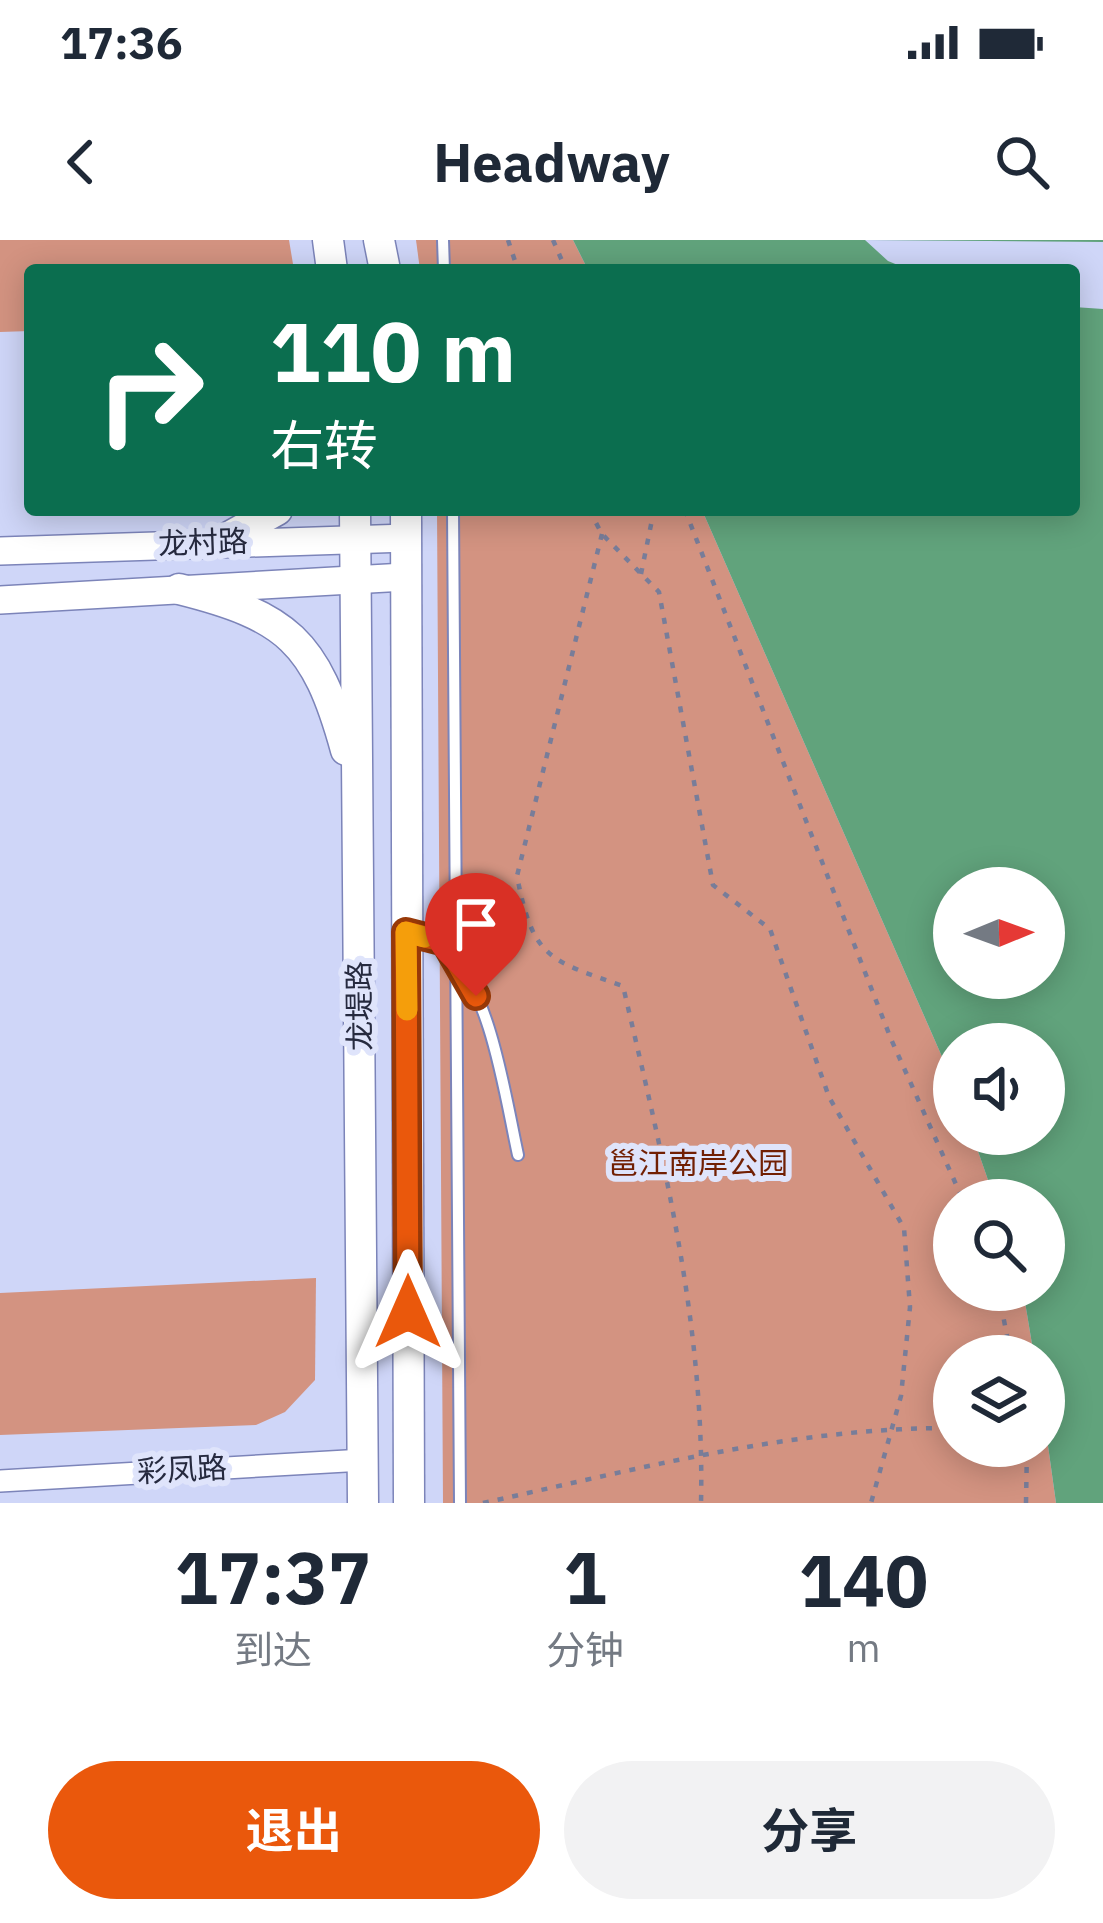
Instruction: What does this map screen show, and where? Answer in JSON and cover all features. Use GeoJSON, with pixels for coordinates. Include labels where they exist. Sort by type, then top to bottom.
{"type":"FeatureCollection","features":[{"type":"Feature","properties":{"kind":"main road"},"geometry":{"type":"LineString","coordinates":[[220,542],[266,516]]}},
{"type":"Feature","properties":{"kind":"main road","name":"龙堤路"},"geometry":{"type":"LineString","coordinates":[[356,523],[363,1503]]}},
{"type":"Feature","properties":{"kind":"main road","name":"龙堤路"},"geometry":{"type":"LineString","coordinates":[[406,524],[409,1503]]}},
{"type":"Feature","properties":{"kind":"main road"},"geometry":{"type":"LineString","coordinates":[[179,589],[247,606],[281,626],[317,668],[334,704],[358,791]]}},
{"type":"Feature","properties":{"kind":"street","name":"龙村路"},"geometry":{"type":"LineString","coordinates":[[0,551],[220,542],[356,523],[406,524]]}},
{"type":"Feature","properties":{"kind":"street","name":"龙村路"},"geometry":{"type":"LineString","coordinates":[[0,600],[405,577]]}},
{"type":"Feature","properties":{"kind":"street","name":"彩凤路"},"geometry":{"type":"LineString","coordinates":[[0,1480],[364,1460]]}},
{"type":"Feature","properties":{"kind":"lane"},"geometry":{"type":"LineString","coordinates":[[453,516],[460,1503]]}},
{"type":"Feature","properties":{"kind":"lane"},"geometry":{"type":"LineString","coordinates":[[406,932],[445,942],[456,956],[498,1062],[518,1155]]}},
{"type":"Feature","properties":{"kind":"path"},"geometry":{"type":"LineString","coordinates":[[593,516],[602,534],[659,592],[713,885],[770,929],[829,1097],[904,1228],[910,1307],[901,1396],[871,1503]]}},
{"type":"Feature","properties":{"kind":"path"},"geometry":{"type":"LineString","coordinates":[[641,574],[653,516]]}},
{"type":"Feature","properties":{"kind":"path"},"geometry":{"type":"LineString","coordinates":[[687,516],[891,1039],[954,1179]]}},
{"type":"Feature","properties":{"kind":"path"},"geometry":{"type":"LineString","coordinates":[[602,534],[518,876],[526,922],[552,961],[623,986],[685,1253],[702,1454],[701,1503]]}},
{"type":"Feature","properties":{"kind":"path"},"geometry":{"type":"LineString","coordinates":[[483,1503],[702,1454],[892,1427],[933,1428]]}},
{"type":"Feature","properties":{"kind":"path"},"geometry":{"type":"LineString","coordinates":[[1026,1503],[1027,1467]]}},
{"type":"Feature","properties":{"kind":"green space"},"geometry":{"type":"Polygon","coordinates":[[[0,240],[289,240],[293,264],[24,264],[24,331],[0,332],[0,240]]]}},
{"type":"Feature","properties":{"kind":"green space"},"geometry":{"type":"Polygon","coordinates":[[[416,240],[573,240],[585,264],[419,264],[416,240]]]}},
{"type":"Feature","properties":{"kind":"green space","name":"邕江南岸公园"},"geometry":{"type":"Polygon","coordinates":[[[437,516],[705,516],[933,1036],[933,1155],[979,1155],[988,1179],[933,1179],[933,1311],[1026,1311],[1030,1335],[933,1335],[933,1467],[1051,1467],[1056,1503],[443,1503],[437,516]]]}},
{"type":"Feature","properties":{"kind":"green space"},"geometry":{"type":"Polygon","coordinates":[[[316,1278],[315,1380],[285,1412],[256,1425],[0,1435],[0,1293],[316,1278]]]}},
{"type":"Feature","properties":{"kind":"shaded area"},"geometry":{"type":"Polygon","coordinates":[[[573,240],[1103,240],[1103,1503],[1056,1503],[1051,1467],[1065,1467],[1065,1335],[1030,1335],[1026,1311],[1065,1311],[1065,1179],[988,1179],[979,1155],[1065,1155],[1065,1023],[933,1023],[933,1036],[705,516],[1080,516],[1080,264],[585,264],[573,240]]]}},
{"type":"Feature","properties":{"kind":"pier"},"geometry":{"type":"Polygon","coordinates":[[[865,240],[1103,242],[1103,309],[1080,307],[1080,264],[888,261],[865,240]]]}},
{"type":"Feature","properties":{"kind":"slow traffic"},"geometry":{"type":"LineString","coordinates":[[407,1010],[406,932],[424,937]]}},
{"type":"Feature","properties":{"kind":"route"},"geometry":{"type":"LineString","coordinates":[[408,1312],[406,932],[445,942],[476,996]]}}]}
